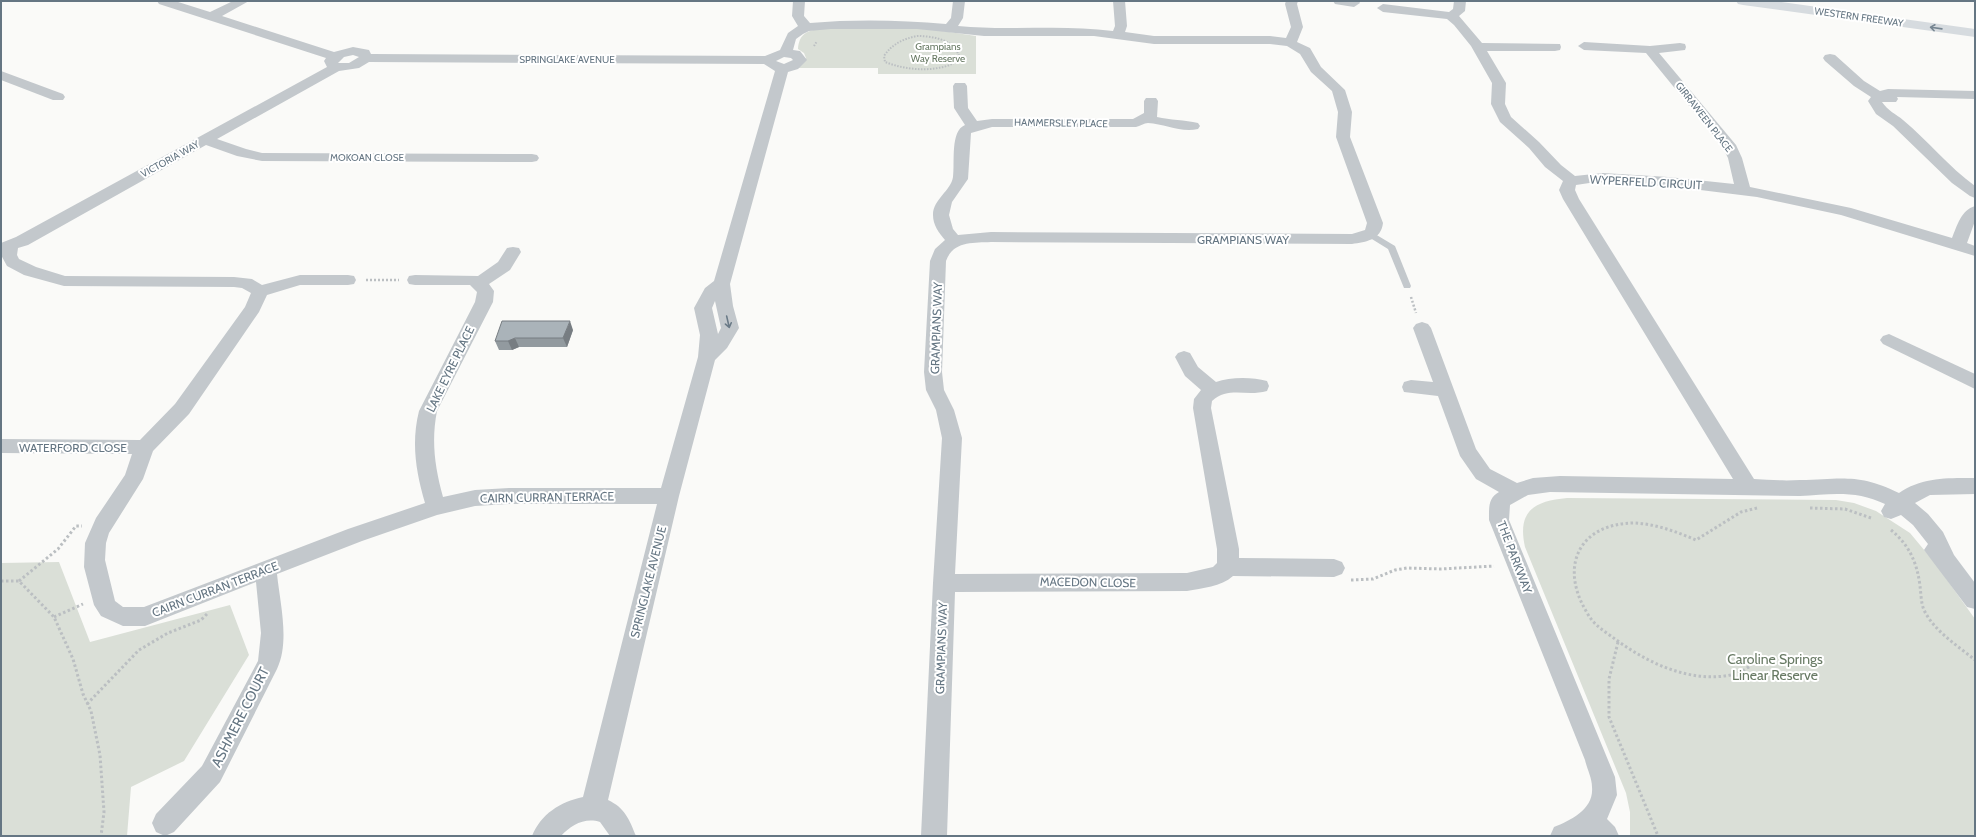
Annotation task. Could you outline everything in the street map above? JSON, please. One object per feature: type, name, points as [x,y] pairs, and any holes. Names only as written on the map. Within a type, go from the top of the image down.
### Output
[{"type":"highway","name":"WESTERN FREEWAY","points":[[1743,1],[1975,33]]},
{"type":"street","points":[[163,1],[336,62]]},
{"type":"street","points":[[210,17],[243,1]]},
{"type":"street","points":[[799,1],[796,14],[798,19],[807,28]]},
{"type":"street","points":[[950,28],[957,18],[958,1]]},
{"type":"street","points":[[1118,35],[1121,26],[1119,1]]},
{"type":"street","points":[[1290,43],[1297,27],[1291,4],[1292,1]]},
{"type":"street","points":[[1339,1],[1354,3]]},
{"type":"street","points":[[1451,16],[1459,10],[1460,1]]},
{"type":"street","points":[[1383,8],[1451,16],[1465,29],[1499,83],[1500,89],[1497,97],[1497,103],[1504,118],[1516,131],[1534,145],[1552,166],[1573,180]]},
{"type":"street","points":[[786,52],[790,37],[795,31],[831,25],[917,25],[984,32],[1086,32],[1154,40],[1270,40],[1290,43],[1305,51],[1316,69],[1338,90],[1345,112],[1343,137],[1375,223],[1375,229],[1370,234]]},
{"type":"street","points":[[1477,46],[1555,47]]},
{"type":"street","points":[[1584,46],[1623,47],[1650,50],[1680,47]]},
{"type":"street","name":"GIRRAWEEN PLACE","points":[[1650,50],[1729,145],[1735,158],[1743,190]]},
{"type":"street","points":[[786,52],[798,56],[800,60],[792,66],[782,68],[770,65],[768,60],[775,55],[786,52]]},
{"type":"street","name":"SPRINGLAKE AVENUE","points":[[336,62],[354,66],[366,58],[768,60]]},
{"type":"street","points":[[1830,58],[1857,83],[1884,98],[1912,94],[1975,95]]},
{"type":"street","name":"VICTORIA WAY","points":[[6,246],[22,241],[206,140],[336,62]]},
{"type":"street","name":"SPRINGLAKE AVENUE","points":[[593,808],[669,496],[706,357],[721,344],[730,328],[724,306],[722,284],[782,68]]},
{"type":"street","points":[[1,75],[58,98]]},
{"type":"street","points":[[955,241],[946,230],[941,215],[947,196],[958,184],[960,178],[963,134],[965,130],[974,126],[962,114],[960,109],[960,86]]},
{"type":"street","points":[[1884,98],[1888,108],[1898,123],[1957,180],[1975,193]]},
{"type":"street","points":[[1147,119],[1151,115],[1152,111],[1150,101]]},
{"type":"street","name":"HAMMERSLEY PLACE","points":[[974,126],[992,123],[1128,123],[1147,119],[1175,125],[1193,126]]},
{"type":"street","name":"MOKOAN CLOSE","points":[[206,140],[242,153],[262,157],[532,158]]},
{"type":"street","name":"WYPERFELD CIRCUIT","points":[[1748,487],[1571,198],[1567,187],[1573,180],[1594,178],[1662,180],[1743,190],[1840,210],[1975,251]]},
{"type":"street","points":[[1958,245],[1967,220],[1975,211]]},
{"type":"street","name":"GRAMPIANS WAY","points":[[934,836],[944,582],[952,438],[945,410],[935,390],[933,372],[938,261],[943,248],[955,241],[991,237],[1346,239],[1364,237],[1370,234]]},
{"type":"street","points":[[6,246],[13,262],[30,271],[64,281],[234,282],[246,283],[260,291],[300,280],[348,280]]},
{"type":"street","points":[[415,280],[465,280],[479,283],[504,266],[513,252]]},
{"type":"street","name":"LAKE EYRE PLACE","points":[[436,507],[425,471],[424,424],[428,411],[484,302],[486,292],[479,283]]},
{"type":"street","name":"CAIRN CURRAN TERRACE","points":[[260,291],[253,308],[182,409],[172,422],[145,447],[140,455],[134,478],[102,524],[95,546],[95,567],[105,605],[109,610],[125,618],[150,615],[355,535],[436,507],[475,498],[503,496],[669,496]]},
{"type":"street","points":[[1422,328],[1467,451],[1483,474],[1515,491]]},
{"type":"street","points":[[1889,340],[1975,382]]},
{"type":"street","points":[[1184,357],[1191,371],[1213,390]]},
{"type":"street","points":[[1260,386],[1224,386],[1213,390],[1203,399],[1202,408],[1228,549],[1228,567],[1340,574]]},
{"type":"street","points":[[1411,388],[1445,390]]},
{"type":"street","name":"WATERFORD CLOSE","points":[[1,446],[145,447]]},
{"type":"street","name":"THE PARKWAY","points":[[1563,836],[1598,828],[1605,787],[1597,760],[1499,520],[1500,501],[1515,491],[1536,484],[1748,487],[1803,498],[1858,499],[1904,522],[1944,558],[1975,600]]},
{"type":"street","points":[[1888,515],[1922,489],[1935,486],[1975,486]]},
{"type":"street","name":"MACEDON CLOSE","points":[[944,582],[1186,582],[1219,575],[1228,567]]},
{"type":"street","name":"ASHMERE COURT","points":[[165,823],[211,774],[268,662],[272,633],[266,570]]},
{"type":"street","points":[[545,836],[555,823],[567,814],[580,809],[593,808],[605,810],[614,816],[620,825],[623,836]]},
{"type":"lane","points":[[1370,234],[1392,248],[1407,286]]},
{"type":"path","points":[[929,36],[945,41],[954,47],[959,54],[960,60],[958,62],[942,67],[919,68],[890,65],[883,59],[890,48],[912,37],[929,36]]},
{"type":"path","points":[[348,280],[415,280]]},
{"type":"path","points":[[1407,286],[1422,328]]},
{"type":"path","points":[[1803,498],[1846,509],[1888,515],[1912,553],[1919,575],[1922,601],[1925,610],[1940,628],[1975,660]]},
{"type":"path","points":[[1758,508],[1750,508],[1708,535],[1696,540],[1669,529],[1637,524],[1615,525],[1590,535],[1580,544],[1573,561],[1574,578],[1580,600],[1592,621],[1618,642],[1655,664],[1684,673],[1711,675],[1735,674],[1758,660]]},
{"type":"path","points":[[1,581],[19,581],[58,549],[76,526],[102,524]]},
{"type":"path","points":[[1340,574],[1373,579],[1395,570],[1407,568],[1441,569],[1494,566]]},
{"type":"path","points":[[19,581],[54,617],[73,659],[87,704],[91,711],[100,755],[104,812],[101,836]]},
{"type":"path","points":[[54,617],[85,603]]},
{"type":"path","points":[[87,704],[139,650],[168,633],[201,620],[209,612],[208,607]]},
{"type":"path","points":[[1618,642],[1609,676],[1607,700],[1609,718],[1658,836]]},
{"type":"green space","name":"Grampians Way Reserve","points":[[818,29],[929,29],[976,36],[976,74],[878,74],[878,68],[797,68],[806,58],[804,53],[798,49],[800,40],[804,34]]},
{"type":"green space","name":"Caroline Springs Linear Reserve","points":[[1567,498],[1836,500],[1854,503],[1876,511],[1910,533],[1935,563],[1975,619],[1975,836],[1630,836],[1630,812],[1626,793],[1525,547],[1523,535],[1524,525],[1526,516],[1531,510],[1537,505],[1545,502]]},
{"type":"green space","points":[[59,562],[90,642],[230,605],[249,655],[184,761],[131,787],[127,836],[1,836],[1,563]]},
{"type":"building","points":[[502,321],[570,321],[563,338],[515,338],[508,341],[495,341]]}]
